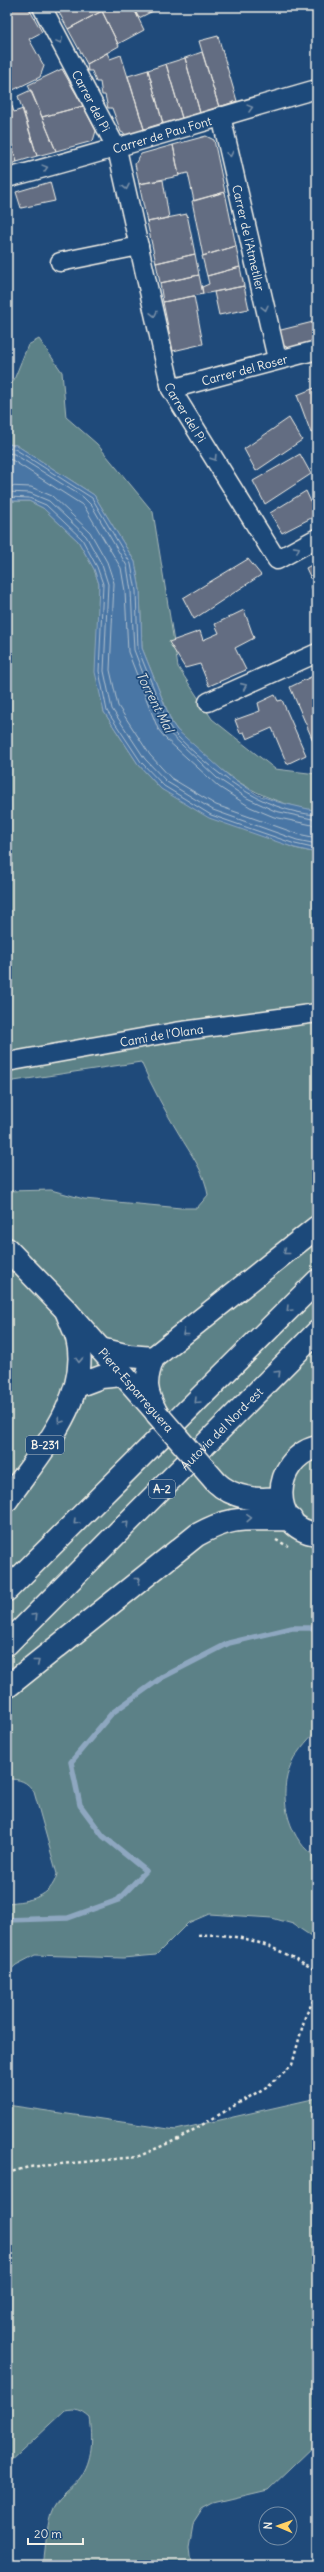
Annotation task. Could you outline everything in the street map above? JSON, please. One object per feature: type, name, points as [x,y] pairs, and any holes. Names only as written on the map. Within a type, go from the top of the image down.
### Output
[{"type":"main road","points":[[157,1414],[147,1391],[146,1377],[152,1358],[317,1227]]},
{"type":"main road","name":"Piera-Esparreguera","points":[[7,1249],[66,1310],[216,1482],[229,1492],[246,1497],[272,1499],[281,1497]]},
{"type":"main road","points":[[7,1590],[317,1281]]},
{"type":"main road","name":"B-231","points":[[7,1500],[68,1411],[77,1386],[79,1351],[77,1338],[66,1310]]},
{"type":"main road","name":"Autovia del Nord-est","points":[[7,1644],[317,1332]]},
{"type":"main road","points":[[100,1349],[128,1356],[152,1358]]},
{"type":"main road","points":[[77,1386],[101,1377],[122,1375]]},
{"type":"main road","points":[[317,1447],[307,1450],[295,1457],[286,1469],[281,1483],[281,1497],[291,1519],[301,1527],[317,1534]]},
{"type":"main road","points":[[7,1687],[197,1535],[216,1525],[234,1519],[291,1519]]},
{"type":"street","name":"Carrer del Pi","points":[[42,7],[117,149],[171,389],[277,560],[317,538]]},
{"type":"street","name":"Carrer de Pau Font","points":[[7,178],[117,149],[221,116],[317,89]]},
{"type":"street","name":"Carrer de l'Atmetller","points":[[221,116],[277,359]]},
{"type":"street","points":[[60,262],[139,246]]},
{"type":"street","name":"Carrer del Roser","points":[[171,389],[277,359],[317,350]]},
{"type":"street","points":[[208,702],[317,653]]},
{"type":"street","name":"Camí de l'Olana","points":[[7,1062],[176,1032],[317,1013]]},
{"type":"path","points":[[269,1537],[289,1546]]},
{"type":"path","points":[[198,1935],[219,1934],[246,1937],[292,1957],[317,1971]]},
{"type":"path","points":[[7,2173],[29,2167],[137,2157],[178,2139],[268,2086],[292,2065],[305,2017],[317,1993]]},
{"type":"green space","points":[[39,339],[62,372],[66,417],[97,444],[153,512],[178,667],[212,719],[275,769],[317,774],[317,811],[275,800],[240,783],[209,760],[177,730],[172,723],[142,648],[140,590],[135,562],[94,495],[16,445],[7,444],[7,385],[13,382],[28,345]]},
{"type":"green space","points":[[7,501],[29,501],[43,508],[78,541],[94,569],[99,584],[98,620],[104,712],[138,764],[161,789],[294,848],[317,853],[317,1730],[301,1748],[291,1764],[286,1781],[285,1794],[286,1806],[293,1831],[308,1851],[317,1858],[317,1940],[293,1924],[272,1918],[209,1914],[188,1923],[156,1955],[123,1958],[35,1955],[16,1965],[7,1973],[7,1903],[38,1897],[50,1888],[57,1874],[34,1792],[29,1785],[23,1781],[7,1779],[7,1191],[51,1190],[84,1199],[181,1208],[197,1208],[208,1195],[200,1170],[164,1108],[141,1062],[7,1082]]},
{"type":"green space","points":[[317,2098],[317,2443],[268,2490],[213,2503],[202,2509],[193,2523],[189,2546],[191,2565],[43,2565],[48,2525],[53,2507],[56,2502],[80,2478],[84,2471],[90,2456],[92,2441],[91,2426],[90,2418],[84,2413],[75,2410],[65,2411],[7,2465],[7,2105],[176,2130]]},
{"type":"water","name":"Torrent Mal","points":[[7,444],[16,445],[94,495],[135,562],[140,590],[142,648],[172,723],[177,730],[229,776],[258,795],[278,802],[317,811],[317,853],[295,848],[209,818],[161,789],[138,764],[104,712],[95,672],[99,584],[94,569],[78,541],[43,508],[29,501],[7,501]]},
{"type":"building","points":[[7,7],[28,7],[42,32],[29,39],[44,66],[40,77],[11,91],[12,93],[7,96]]},
{"type":"building","points":[[56,7],[100,7],[102,11],[68,29]]},
{"type":"building","points":[[100,7],[133,7],[144,30],[118,44]]},
{"type":"building","points":[[133,7],[161,7],[139,18]]},
{"type":"building","points":[[102,11],[119,46],[87,64],[68,29]]},
{"type":"building","points":[[218,36],[237,101],[219,107],[199,41]]},
{"type":"building","points":[[202,52],[219,107],[200,113],[185,58]]},
{"type":"building","points":[[107,53],[110,59],[121,55],[145,132],[129,136],[121,132],[112,108],[108,108],[105,95],[102,95],[100,82],[96,82],[92,71],[88,71],[87,64]]},
{"type":"building","points":[[185,58],[200,113],[182,118],[166,64]]},
{"type":"building","points":[[166,64],[182,118],[163,124],[148,70]]},
{"type":"building","points":[[62,69],[83,106],[42,117],[28,85]]},
{"type":"building","points":[[148,70],[163,123],[144,129],[128,76]]},
{"type":"building","points":[[31,90],[56,151],[37,156],[18,96]]},
{"type":"building","points":[[12,106],[14,112],[23,109],[37,156],[17,162],[7,128],[7,107]]},
{"type":"building","points":[[83,106],[96,131],[93,141],[56,151],[42,117]]},
{"type":"building","points":[[7,131],[17,162],[7,165]]},
{"type":"building","points":[[206,136],[214,140],[225,192],[194,201],[188,173],[179,175],[173,145]]},
{"type":"building","points":[[173,145],[179,176],[139,184],[135,164],[141,154]]},
{"type":"building","points":[[163,180],[169,218],[147,222],[139,184]]},
{"type":"building","points":[[50,182],[55,201],[21,208],[16,192]]},
{"type":"building","points":[[225,192],[236,246],[203,256],[192,201]]},
{"type":"building","points":[[187,214],[195,254],[156,263],[147,222]]},
{"type":"building","points":[[236,246],[240,267],[207,276],[202,256]]},
{"type":"building","points":[[195,254],[199,275],[160,283],[156,263]]},
{"type":"building","points":[[240,267],[244,286],[203,294],[202,287],[209,284],[207,276]]},
{"type":"building","points":[[199,275],[203,294],[163,302],[160,283]]},
{"type":"building","points":[[244,286],[249,309],[219,315],[214,292]]},
{"type":"building","points":[[194,296],[203,344],[173,351],[163,302]]},
{"type":"building","points":[[317,321],[317,342],[289,348],[280,344],[277,331]]},
{"type":"building","points":[[317,387],[317,430],[311,433],[297,395]]},
{"type":"building","points":[[289,418],[302,440],[256,471],[244,449]]},
{"type":"building","points":[[317,446],[317,463],[312,448]]},
{"type":"building","points":[[300,454],[311,474],[265,504],[253,481]]},
{"type":"building","points":[[306,491],[317,515],[282,533],[270,513]]},
{"type":"building","points":[[248,559],[261,575],[194,619],[183,598]]},
{"type":"building","points":[[317,562],[317,600],[311,586],[314,585],[306,568]]},
{"type":"building","points":[[244,610],[254,638],[235,648],[246,670],[209,686],[200,664],[185,668],[169,642],[200,631],[203,640],[219,633],[215,624]]},
{"type":"building","points":[[317,674],[317,750],[290,687]]},
{"type":"building","points":[[275,695],[278,701],[282,700],[306,755],[287,764],[272,728],[247,739],[244,732],[240,733],[235,720],[260,711],[258,703]]},
{"type":"waterway","points":[[7,1920],[68,1918],[118,1900],[146,1871],[103,1836],[80,1805],[71,1762],[112,1713],[161,1678],[229,1643],[292,1628],[317,1628]]}]
